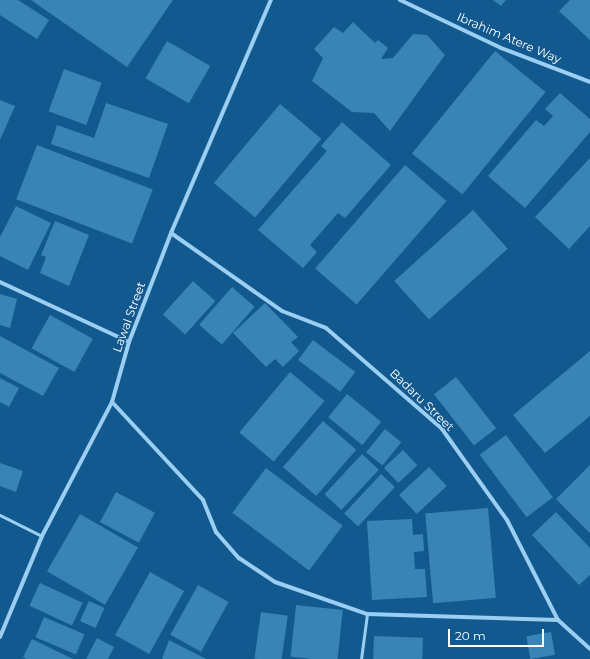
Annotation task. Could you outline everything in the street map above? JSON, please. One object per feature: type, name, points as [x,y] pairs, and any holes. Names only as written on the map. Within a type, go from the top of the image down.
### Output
[{"type":"street","name":"Lawal Street","points":[[0,637],[42,536],[112,402],[129,342],[171,233],[271,0]]},
{"type":"street","name":"Ibrahim Atere Way","points":[[400,0],[501,48],[590,82]]},
{"type":"street","name":"Badaru Street","points":[[171,233],[282,311],[326,328],[442,429],[507,520],[558,620],[590,649]]},
{"type":"street","points":[[0,282],[129,342]]},
{"type":"street","points":[[112,402],[203,500],[216,532],[239,558],[275,582],[367,614],[558,620]]},
{"type":"lane","points":[[0,515],[42,536]]},
{"type":"lane","points":[[361,659],[367,614]]},
{"type":"building","points":[[0,0],[18,0],[49,20],[37,39],[0,15]]},
{"type":"building","points":[[31,0],[173,0],[127,67]]},
{"type":"building","points":[[493,0],[506,0],[501,6]]},
{"type":"building","points":[[570,0],[590,0],[590,40],[559,11]]},
{"type":"building","points":[[353,22],[375,43],[378,40],[388,48],[381,59],[393,58],[413,34],[427,35],[445,55],[390,131],[374,113],[352,112],[312,81],[323,58],[314,49],[334,27],[343,33]]},
{"type":"building","points":[[167,41],[210,66],[189,103],[146,78]]},
{"type":"building","points":[[495,51],[546,92],[462,194],[412,154]]},
{"type":"building","points":[[64,69],[102,83],[86,125],[49,111]]},
{"type":"building","points":[[560,93],[590,119],[590,132],[525,208],[488,176],[536,120],[544,126],[553,116],[545,109]]},
{"type":"building","points":[[0,100],[15,106],[0,140]]},
{"type":"building","points":[[106,103],[168,124],[149,178],[51,144],[57,125],[94,138]]},
{"type":"building","points":[[280,104],[321,139],[255,218],[214,183]]},
{"type":"building","points":[[342,122],[391,165],[345,218],[338,213],[310,245],[317,252],[303,268],[258,230],[327,151],[321,146]]},
{"type":"building","points":[[37,145],[153,189],[132,244],[16,199]]},
{"type":"building","points":[[590,158],[590,226],[569,249],[535,217]]},
{"type":"building","points":[[405,165],[447,201],[357,304],[315,268]]},
{"type":"building","points":[[16,206],[51,223],[28,270],[0,256],[0,237]]},
{"type":"building","points":[[473,210],[508,249],[429,320],[394,281]]},
{"type":"building","points":[[55,221],[89,235],[69,286],[40,273],[46,257],[41,255]]},
{"type":"building","points":[[193,281],[215,301],[185,335],[163,314]]},
{"type":"building","points":[[232,287],[255,307],[222,344],[199,325]]},
{"type":"building","points":[[0,294],[17,299],[10,328],[0,325]]},
{"type":"building","points":[[265,303],[298,337],[291,342],[299,351],[283,367],[275,359],[266,367],[233,333]]},
{"type":"building","points":[[50,315],[93,339],[74,372],[32,348]]},
{"type":"building","points":[[0,336],[59,368],[43,396],[0,373]]},
{"type":"building","points":[[313,340],[355,372],[340,392],[298,360]]},
{"type":"building","points":[[590,351],[590,416],[545,453],[513,415]]},
{"type":"building","points":[[290,372],[324,401],[274,461],[239,433]]},
{"type":"building","points":[[456,377],[496,428],[474,445],[434,394]]},
{"type":"building","points":[[0,378],[19,388],[9,407],[0,402]]},
{"type":"building","points":[[347,394],[381,422],[362,445],[328,417]]},
{"type":"building","points":[[323,421],[356,450],[316,496],[283,467]]},
{"type":"building","points":[[385,429],[401,442],[382,466],[366,452]]},
{"type":"building","points":[[506,435],[553,497],[527,517],[480,455]]},
{"type":"building","points":[[403,450],[417,465],[398,483],[384,468]]},
{"type":"building","points":[[362,454],[379,470],[341,510],[324,494]]},
{"type":"building","points":[[0,463],[23,471],[16,492],[0,486]]},
{"type":"building","points":[[590,465],[590,533],[556,499]]},
{"type":"building","points":[[429,467],[447,486],[417,514],[399,495]]},
{"type":"building","points":[[266,468],[343,526],[309,570],[232,513]]},
{"type":"building","points":[[381,474],[395,487],[358,526],[344,513]]},
{"type":"building","points":[[116,492],[155,513],[139,543],[100,522]]},
{"type":"building","points":[[488,508],[496,598],[433,603],[425,513]]},
{"type":"building","points":[[556,512],[590,548],[590,575],[579,585],[532,535]]},
{"type":"building","points":[[80,514],[138,548],[105,605],[47,571]]},
{"type":"building","points":[[412,519],[413,535],[423,534],[424,551],[414,552],[415,569],[425,569],[427,597],[372,600],[367,521]]},
{"type":"building","points":[[150,572],[184,591],[149,654],[115,635]]},
{"type":"building","points":[[40,583],[83,603],[72,626],[29,606]]},
{"type":"building","points":[[198,585],[229,602],[201,652],[170,635]]},
{"type":"building","points":[[89,601],[105,608],[96,628],[80,621]]},
{"type":"building","points":[[296,605],[343,610],[338,659],[312,659],[291,657]]},
{"type":"building","points":[[261,612],[288,616],[282,659],[254,659]]},
{"type":"building","points":[[44,617],[85,634],[76,654],[35,637]]},
{"type":"building","points":[[551,632],[555,655],[530,659],[526,636]]},
{"type":"building","points":[[374,636],[423,638],[422,659],[373,659]]},
{"type":"building","points":[[97,638],[114,647],[108,659],[86,659]]},
{"type":"building","points":[[32,639],[73,659],[26,659],[23,657]]},
{"type":"building","points":[[169,640],[206,659],[162,659]]}]
